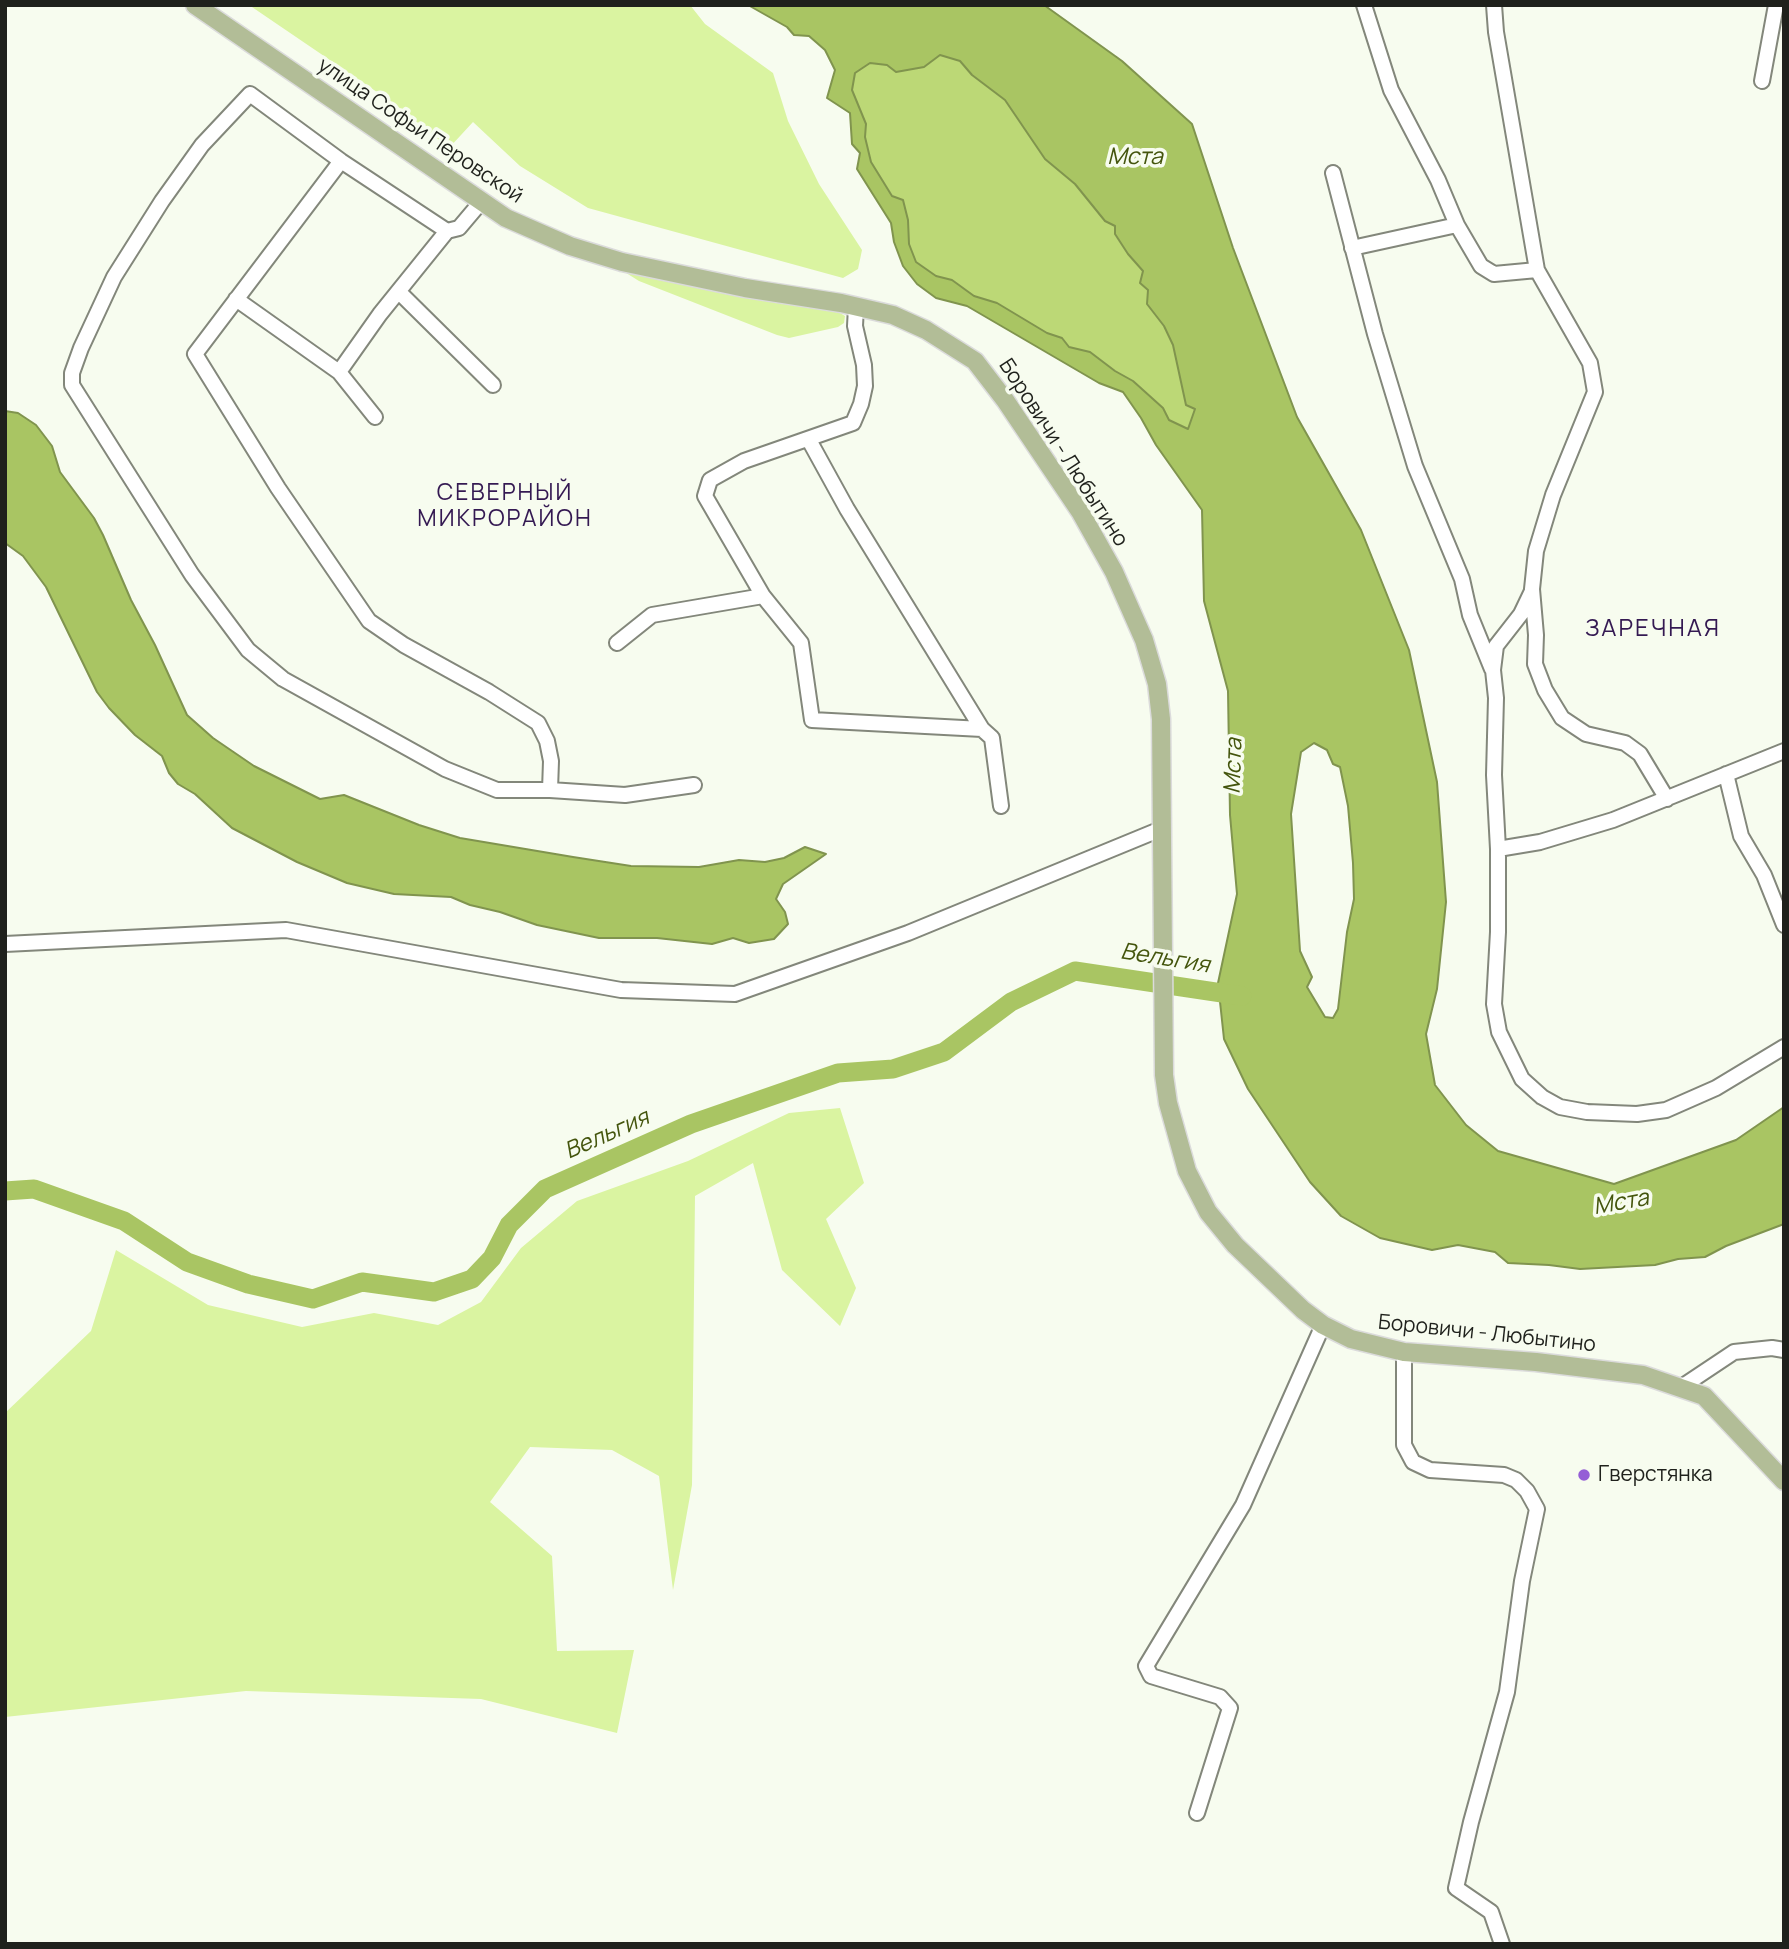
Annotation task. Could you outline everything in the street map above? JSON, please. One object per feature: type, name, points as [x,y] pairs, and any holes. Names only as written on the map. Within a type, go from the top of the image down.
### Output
[{"type":"main road","name":"улица Софьи Перовской","points":[[195,5],[506,218],[541,234],[622,262],[745,288],[848,305]]},
{"type":"main road","name":"Боровичи - Любытино","points":[[848,305],[893,315],[926,330],[975,361],[1081,513],[1114,572],[1144,640],[1157,684],[1161,719],[1163,1056],[1167,1103],[1196,1192],[1235,1245],[1265,1276],[1323,1325],[1351,1339],[1404,1352],[1536,1362],[1643,1375],[1704,1396],[1784,1481]]},
{"type":"street","points":[[1364,5],[1391,90],[1438,180],[1457,225],[1481,266],[1494,274],[1536,270]]},
{"type":"street","points":[[1494,5],[1496,32],[1536,270],[1590,363],[1595,392],[1553,495],[1536,551],[1532,589],[1536,635],[1535,664],[1545,690],[1562,719],[1586,734],[1625,743],[1640,754],[1667,799]]},
{"type":"street","points":[[1762,81],[1776,5]]},
{"type":"street","points":[[447,231],[341,161],[250,94],[202,145],[162,201],[114,277],[81,348],[72,373],[72,385],[192,575],[248,650],[293,685],[445,769],[497,790],[625,795],[694,785]]},
{"type":"street","points":[[341,161],[195,354],[278,488],[371,623],[538,723],[547,741],[551,761],[550,790]]},
{"type":"street","points":[[1333,173],[1415,466],[1462,579],[1470,615],[1493,670]]},
{"type":"street","points":[[339,372],[447,231],[460,228],[481,202]]},
{"type":"street","points":[[1352,248],[1457,225]]},
{"type":"street","points":[[399,292],[493,385]]},
{"type":"street","points":[[236,299],[339,372],[375,416]]},
{"type":"street","points":[[848,305],[864,365],[865,386],[853,423],[744,461],[710,480],[705,496],[763,596],[801,643],[812,720],[982,729]]},
{"type":"street","points":[[809,440],[854,520],[982,729],[992,738],[1001,806]]},
{"type":"street","points":[[1532,589],[1521,614],[1496,646],[1493,670],[1496,698],[1494,775],[1498,849],[1498,932],[1494,1004],[1499,1032],[1522,1079],[1542,1097],[1560,1107],[1587,1112],[1637,1114],[1666,1110],[1716,1088],[1784,1047]]},
{"type":"street","points":[[617,643],[652,615],[763,596]]},
{"type":"street","points":[[1498,849],[1540,842],[1613,820],[1784,751]]},
{"type":"street","points":[[1726,774],[1741,836],[1764,875],[1784,925]]},
{"type":"street","points":[[5,943],[286,930],[621,990],[735,994],[908,933],[1161,829]]},
{"type":"street","points":[[1197,1814],[1230,1708],[1220,1698],[1151,1676],[1146,1666],[1243,1505],[1323,1325]]},
{"type":"street","points":[[1680,1388],[1734,1352],[1772,1348],[1784,1350]]},
{"type":"street","points":[[1404,1352],[1404,1446],[1413,1462],[1430,1470],[1504,1475],[1516,1480],[1527,1491],[1537,1509],[1522,1581],[1507,1692],[1471,1822],[1456,1888],[1491,1912],[1502,1941],[1486,1944]]},
{"type":"shaded area","points":[[249,5],[690,5],[705,24],[773,73],[788,121],[819,184],[862,250],[858,269],[843,278],[588,208],[520,166],[473,122],[449,148],[396,105]]},
{"type":"shaded area","points":[[940,55],[960,61],[972,75],[1005,100],[1045,159],[1075,184],[1105,221],[1115,226],[1115,235],[1143,271],[1140,283],[1148,290],[1147,304],[1164,326],[1173,345],[1195,409],[1188,429],[1169,420],[1163,408],[1133,381],[1090,352],[1069,347],[1062,338],[1047,333],[997,303],[974,296],[952,280],[936,276],[916,262],[909,244],[908,220],[871,162],[865,137],[866,124],[852,90],[855,73],[870,63],[924,67]]},
{"type":"shaded area","points":[[623,265],[840,313],[845,316],[844,323],[838,327],[789,338],[777,335],[639,281],[623,271]]},
{"type":"shaded area","points":[[840,1108],[864,1183],[826,1219],[856,1288],[840,1326],[782,1270],[753,1163],[695,1196],[692,1485],[673,1590],[659,1476],[612,1450],[530,1447],[490,1502],[552,1556],[557,1651],[634,1650],[617,1733],[481,1699],[246,1691],[5,1717],[5,1413],[91,1331],[116,1250],[208,1305],[302,1327],[374,1313],[438,1325],[481,1302],[521,1248],[577,1201],[688,1161],[789,1113]]},
{"type":"water","name":"Мста","points":[[748,5],[1044,5],[1122,61],[1192,124],[1233,248],[1297,417],[1361,530],[1409,650],[1437,782],[1446,902],[1437,989],[1426,1034],[1435,1085],[1466,1125],[1498,1151],[1614,1184],[1736,1140],[1784,1107],[1784,1224],[1705,1257],[1678,1259],[1655,1265],[1580,1269],[1508,1263],[1495,1252],[1458,1245],[1432,1250],[1380,1238],[1341,1216],[1310,1182],[1248,1089],[1224,1039],[1218,983],[1237,894],[1230,815],[1228,691],[1204,601],[1202,510],[1123,392],[1099,383],[967,306],[936,298],[917,284],[903,266],[894,242],[891,223],[857,169],[860,153],[852,144],[850,113],[827,98],[835,70],[825,50],[809,36],[794,35],[787,27]],"holes":[[[940,55],[960,61],[972,75],[1005,100],[1045,159],[1075,184],[1105,221],[1115,226],[1115,234],[1143,271],[1140,283],[1148,290],[1147,304],[1164,326],[1173,345],[1186,405],[1195,409],[1188,429],[1169,420],[1163,408],[1133,381],[1090,352],[1069,347],[1062,338],[1047,333],[997,303],[974,296],[952,280],[936,276],[916,262],[909,244],[908,220],[903,200],[892,196],[871,162],[865,137],[866,124],[852,90],[855,73],[870,63],[887,65],[896,72],[924,67]],[[1314,743],[1327,750],[1333,764],[1340,767],[1348,806],[1353,863],[1354,899],[1347,932],[1338,1009],[1333,1018],[1325,1017],[1307,987],[1312,977],[1300,951],[1291,814],[1301,752]]]},
{"type":"water","points":[[5,411],[18,413],[36,425],[52,446],[60,472],[94,518],[103,535],[131,600],[187,715],[213,738],[254,766],[320,799],[344,795],[460,838],[631,866],[699,867],[739,860],[765,862],[784,858],[805,847],[826,854],[783,884],[776,899],[785,912],[788,924],[774,939],[749,943],[733,938],[712,944],[657,938],[599,938],[537,925],[451,897],[394,894],[347,883],[297,862],[232,828],[195,794],[178,784],[169,773],[162,756],[135,735],[109,708],[97,692],[46,587],[23,556],[5,543]]},
{"type":"waterway","name":"Вельгия","points":[[5,1191],[34,1189],[124,1221],[187,1262],[248,1284],[313,1299],[362,1282],[434,1292],[472,1279],[492,1258],[509,1225],[545,1189],[691,1124],[838,1073],[893,1069],[944,1052],[1011,1002],[1075,971],[1242,996]]},
{"type":"place","name":"Гверстянка","points":[[1584,1475]]},
{"type":"district","name":"СЕВЕРНЫЙ МИКРОРАЙОН","points":[[505,507]]},
{"type":"district","name":"ЗАРЕЧНАЯ","points":[[1653,629]]}]
